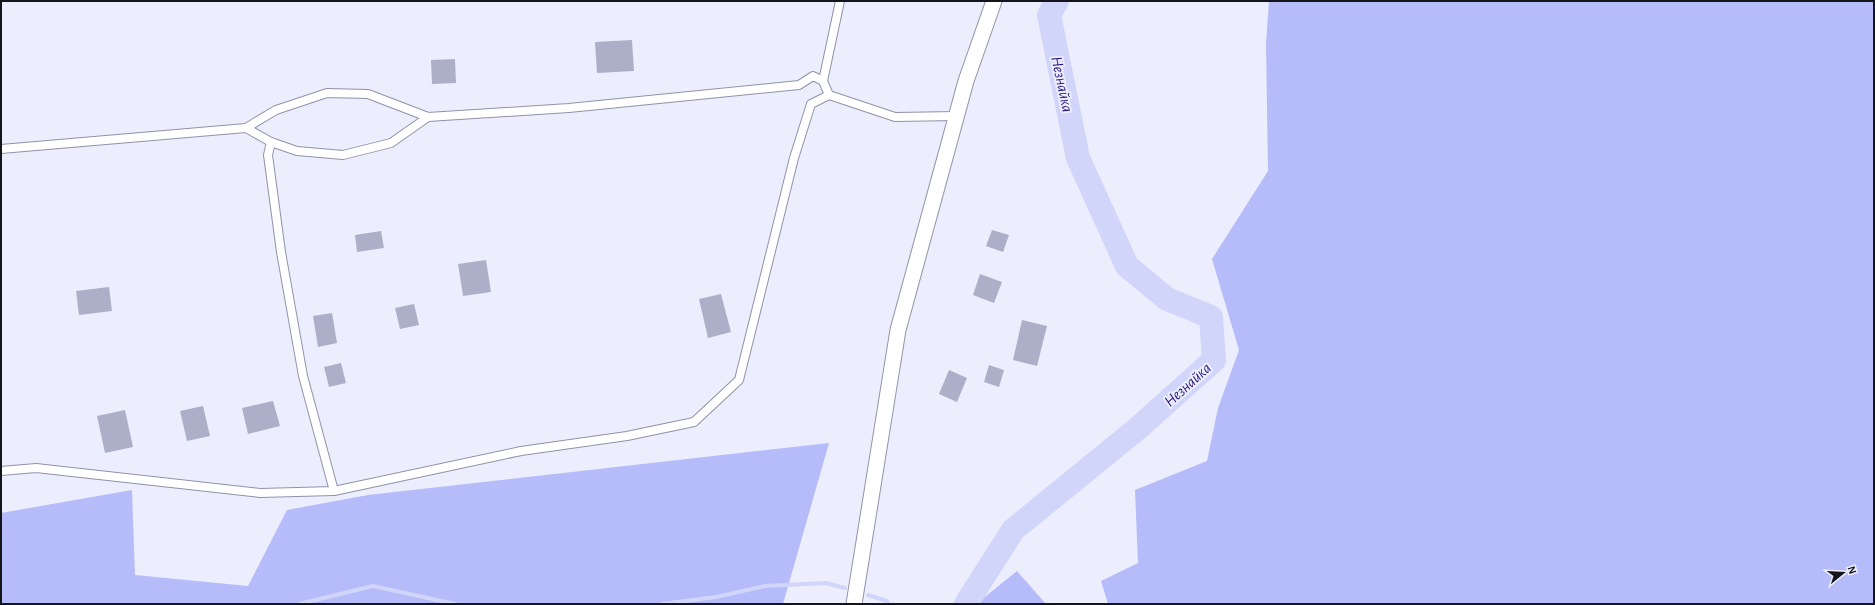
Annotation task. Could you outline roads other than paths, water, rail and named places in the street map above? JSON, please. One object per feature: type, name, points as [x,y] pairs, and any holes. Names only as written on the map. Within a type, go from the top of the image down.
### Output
[{"type":"street","points":[[854,604],[898,330],[966,81],[994,1]]},
{"type":"lane","points":[[828,95],[823,81],[840,1]]},
{"type":"lane","points":[[1,149],[246,128],[276,110],[327,93],[368,94],[428,117],[569,108],[791,86],[798,85],[813,76],[823,81]]},
{"type":"lane","points":[[1,471],[36,468],[260,493],[334,491],[521,451],[627,436],[694,422],[738,380],[794,158],[811,104],[828,95],[895,117],[957,116]]},
{"type":"lane","points":[[246,128],[271,142],[297,151],[343,155],[391,143],[428,117]]},
{"type":"lane","points":[[271,142],[268,155],[281,252],[303,376],[334,491]]},
{"type":"waterway","name":"Незнайка","points":[[966,604],[1013,530],[1137,429],[1214,360],[1211,317],[1167,299],[1127,266],[1078,158],[1049,15],[1057,1]]},
{"type":"waterway","points":[[662,604],[716,597],[765,586],[826,583],[845,588]]},
{"type":"waterway","points":[[299,604],[373,586],[455,604]]},
{"type":"waterway","points":[[868,595],[887,601],[888,604]]}]
